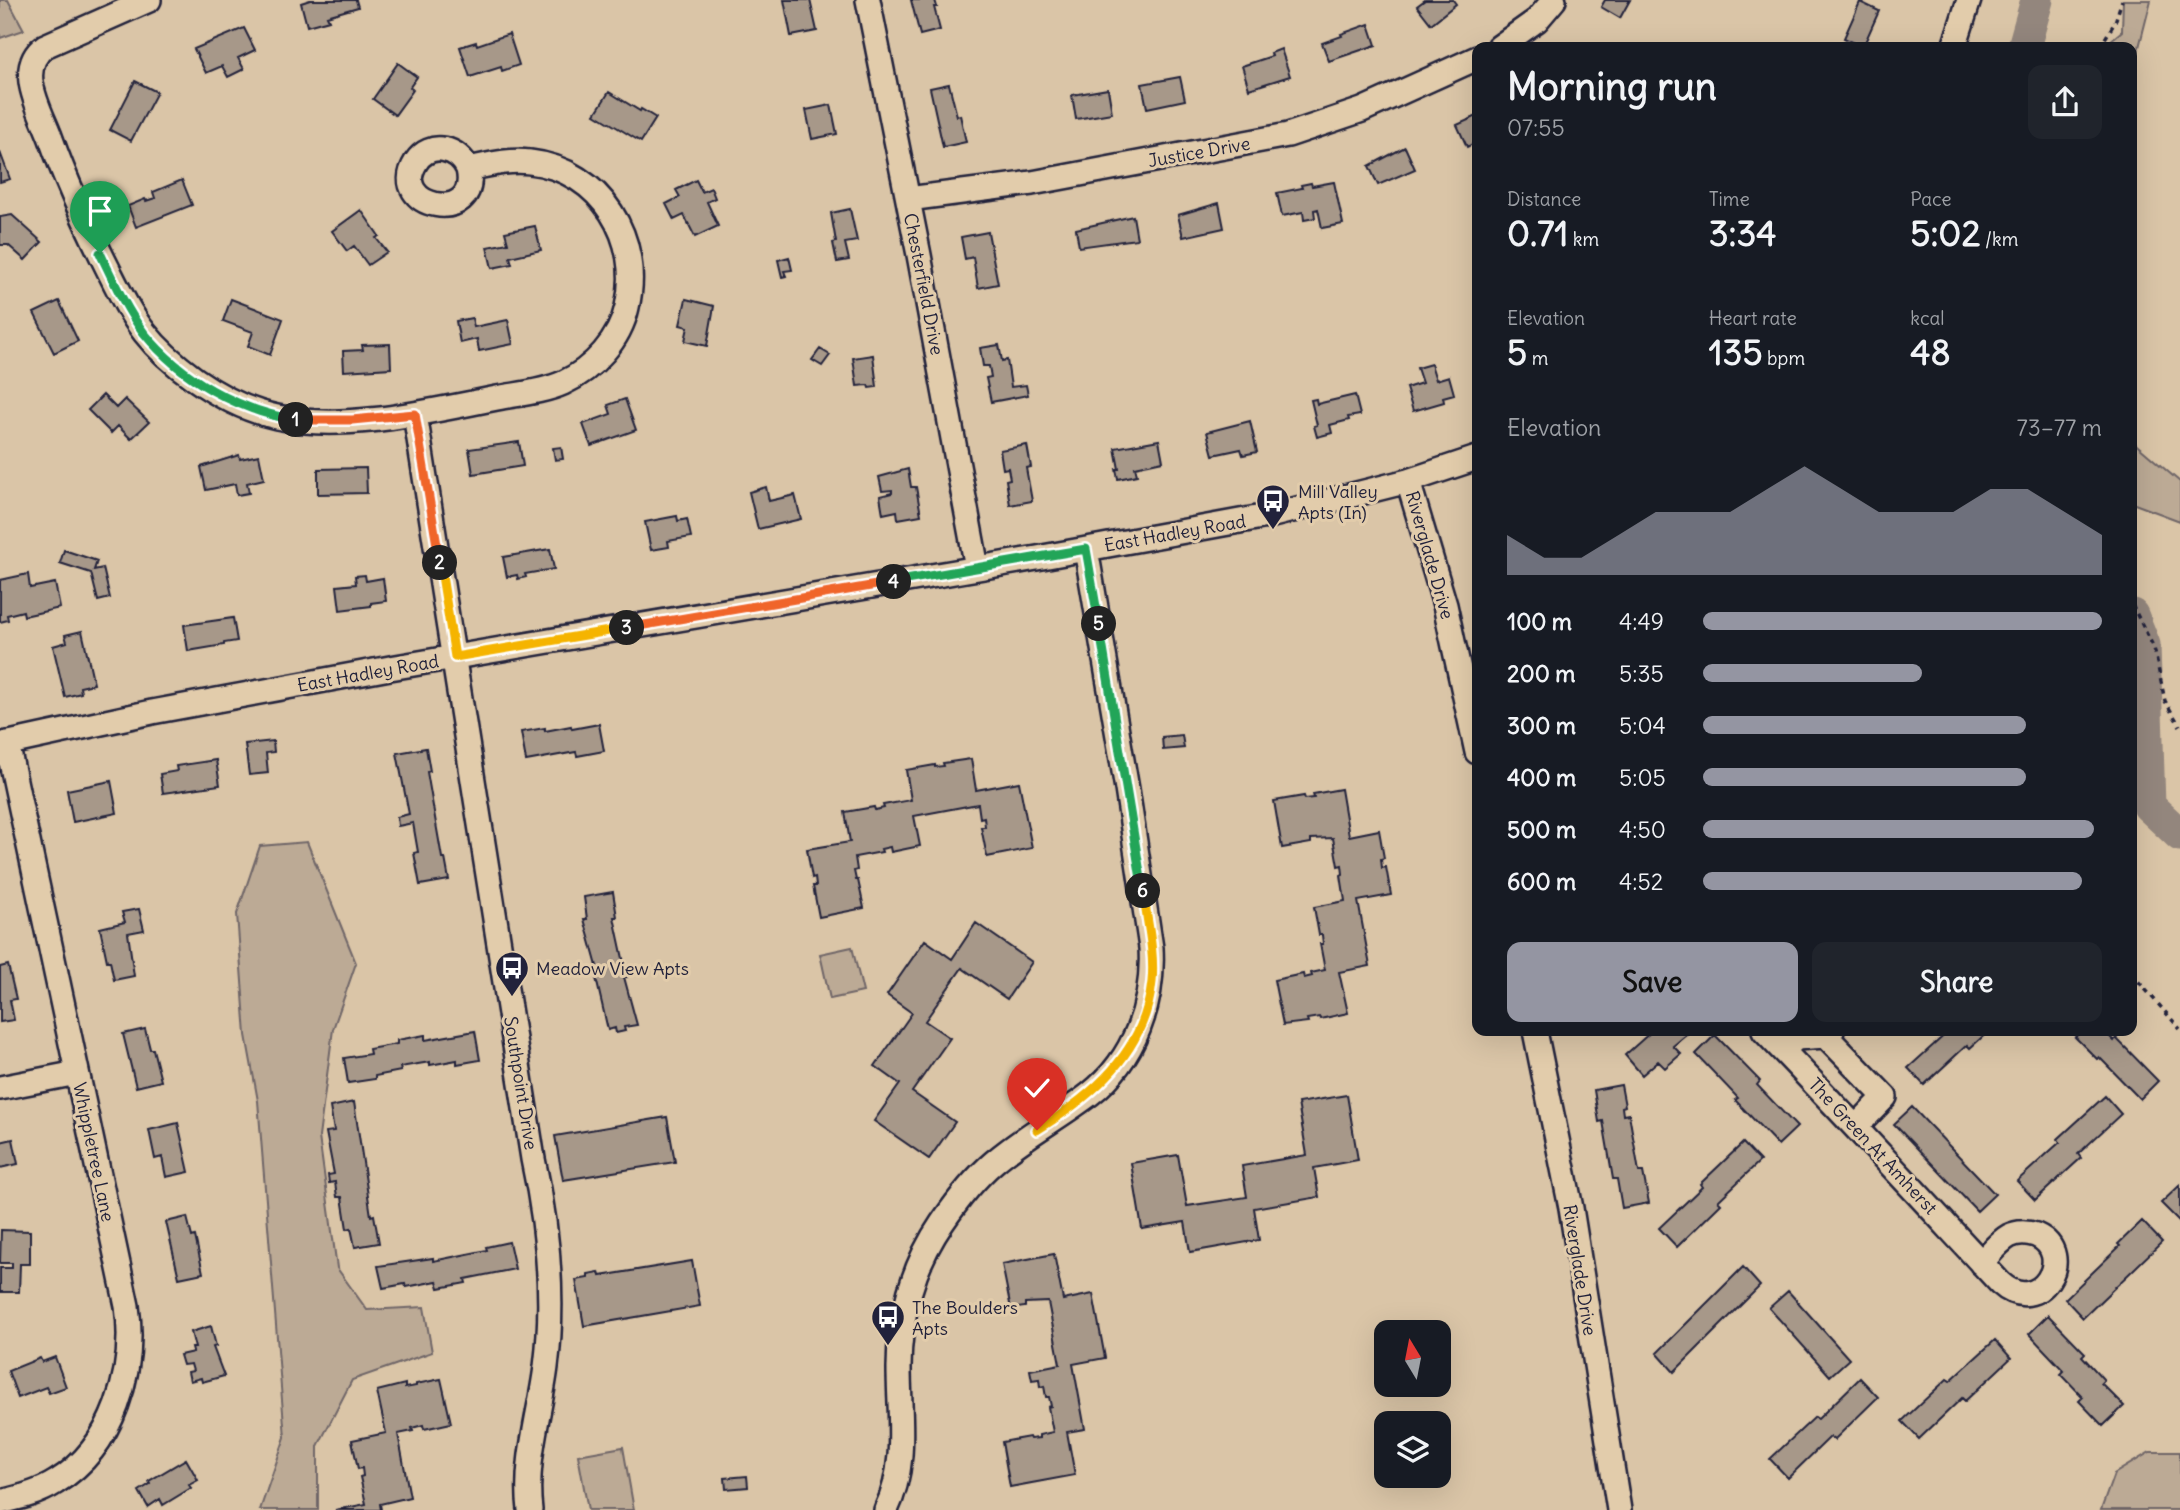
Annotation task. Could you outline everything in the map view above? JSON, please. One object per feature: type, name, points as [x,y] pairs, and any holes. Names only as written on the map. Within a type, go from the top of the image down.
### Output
[{"type":"street","points":[[149,0],[50,43],[35,54],[30,67],[33,92],[92,237],[135,320],[167,357],[216,393],[278,417],[331,421],[415,414],[547,388],[562,383],[590,365],[613,340],[624,321],[628,304],[631,265],[614,215],[587,185],[562,170],[531,162],[501,162],[468,169]]},
{"type":"street","name":"Chesterfield Drive","points":[[868,0],[977,568]]},
{"type":"street","points":[[1506,42],[1537,20],[1554,0]]},
{"type":"street","points":[[1956,42],[1969,0]]},
{"type":"street","name":"Justice Drive","points":[[908,199],[1032,183],[1281,136],[1362,110],[1472,60]]},
{"type":"street","name":"Southpoint Drive","points":[[415,414],[455,657],[483,853],[542,1199],[549,1258],[549,1342],[530,1468],[530,1510]]},
{"type":"street","name":"East Hadley Road","points":[[4,744],[152,712],[455,657],[1273,515],[1408,481],[1472,460]]},
{"type":"street","name":"Riverglade Drive","points":[[1408,481],[1445,605],[1472,729]]},
{"type":"street","points":[[886,1510],[898,1478],[901,1455],[901,1329],[913,1283],[929,1245],[954,1206],[983,1171],[1102,1084],[1119,1063],[1132,1040],[1150,994],[1152,948],[1086,549]]},
{"type":"street","name":"Whippletree Lane","points":[[0,1502],[45,1488],[66,1476],[84,1459],[100,1438],[122,1388],[130,1336],[127,1306],[4,744]]},
{"type":"street","name":"Riverglade Drive","points":[[1536,1036],[1571,1208],[1619,1510]]},
{"type":"street","name":"The Green At Amherst","points":[[1769,1036],[1981,1263]]},
{"type":"street","points":[[1783,1050],[1797,1038],[1810,1036]]},
{"type":"street","points":[[1832,1036],[1885,1097],[1856,1127]]},
{"type":"street","points":[[0,1088],[77,1073]]},
{"type":"path","points":[[2103,42],[2115,22],[2122,0]]},
{"type":"path","points":[[2137,615],[2154,648],[2165,701],[2180,726]]},
{"type":"path","points":[[2137,980],[2180,1029]]},
{"type":"shaded area","points":[[0,0],[8,0],[24,30],[0,38]]},
{"type":"shaded area","points":[[2123,0],[2151,0],[2137,55],[2137,42],[2109,42],[2122,31]]},
{"type":"shaded area","points":[[2137,445],[2180,482],[2180,521],[2137,505]]},
{"type":"shaded area","points":[[307,842],[356,963],[333,1029],[319,1137],[337,1268],[367,1310],[424,1307],[432,1352],[352,1380],[318,1446],[318,1510],[260,1510],[285,1437],[258,1101],[246,1035],[237,914],[260,846]]},
{"type":"shaded area","points":[[852,947],[863,992],[830,999],[820,954]]},
{"type":"shaded area","points":[[623,1447],[634,1510],[588,1510],[578,1455]]},
{"type":"shaded area","points":[[2150,1452],[2180,1452],[2180,1510],[2101,1510],[2114,1474]]},
{"type":"building","points":[[310,0],[356,0],[358,7],[327,16],[329,20],[307,26],[301,3]]},
{"type":"building","points":[[784,0],[810,0],[817,31],[791,36]]},
{"type":"building","points":[[911,0],[935,0],[937,7],[934,7],[940,30],[920,35]]},
{"type":"building","points":[[1425,0],[1453,0],[1456,4],[1431,24],[1417,6]]},
{"type":"building","points":[[1605,0],[1630,0],[1620,18],[1601,7]]},
{"type":"building","points":[[1860,2],[1879,11],[1865,42],[1852,42],[1844,38]]},
{"type":"building","points":[[1369,24],[1376,45],[1329,61],[1322,43]]},
{"type":"building","points":[[244,28],[255,50],[238,58],[244,69],[228,77],[222,66],[206,73],[194,49]]},
{"type":"building","points":[[509,34],[519,65],[502,71],[501,67],[470,77],[460,47],[476,42],[477,45]]},
{"type":"building","points":[[1281,49],[1290,76],[1249,89],[1242,66],[1272,56],[1271,53]]},
{"type":"building","points":[[398,63],[417,77],[410,87],[413,90],[395,115],[373,99]]},
{"type":"building","points":[[1180,77],[1185,100],[1147,108],[1142,84]]},
{"type":"building","points":[[135,81],[157,92],[131,141],[110,130]]},
{"type":"building","points":[[949,84],[966,142],[943,147],[930,88]]},
{"type":"building","points":[[1108,89],[1112,113],[1076,119],[1072,95]]},
{"type":"building","points":[[609,92],[656,118],[641,142],[595,114]]},
{"type":"building","points":[[831,105],[837,134],[812,139],[806,110]]},
{"type":"building","points":[[1472,118],[1472,144],[1467,147],[1457,125]]},
{"type":"building","points":[[1405,147],[1415,169],[1378,185],[1369,166]]},
{"type":"building","points":[[0,152],[10,179],[0,182]]},
{"type":"building","points":[[182,180],[192,205],[136,227],[128,206],[155,198],[153,192]]},
{"type":"building","points":[[696,180],[702,192],[711,188],[715,198],[707,202],[718,226],[695,237],[684,215],[674,220],[666,204],[680,197],[676,190]]},
{"type":"building","points":[[1334,182],[1343,224],[1322,228],[1318,209],[1314,210],[1315,218],[1304,220],[1303,212],[1282,216],[1277,193],[1302,188],[1301,185],[1311,183],[1312,186]]},
{"type":"building","points":[[1219,203],[1224,228],[1183,237],[1178,215]]},
{"type":"building","points":[[850,209],[857,241],[845,243],[849,260],[837,262],[831,213]]},
{"type":"building","points":[[361,210],[387,252],[368,265],[354,246],[347,251],[332,231]]},
{"type":"building","points":[[12,215],[42,242],[25,260],[8,245],[0,245],[0,217]]},
{"type":"building","points":[[1133,216],[1137,239],[1079,247],[1076,229]]},
{"type":"building","points":[[535,226],[541,250],[510,257],[512,264],[492,268],[487,247],[508,243],[505,232]]},
{"type":"building","points":[[988,232],[998,284],[978,288],[973,257],[965,259],[961,237]]},
{"type":"building","points":[[789,257],[792,270],[784,271],[786,276],[782,277],[778,260]]},
{"type":"building","points":[[231,299],[283,319],[270,355],[248,346],[253,332],[223,321]]},
{"type":"building","points":[[686,299],[714,306],[707,346],[685,341],[688,327],[680,325]]},
{"type":"building","points":[[59,301],[78,341],[54,353],[34,313]]},
{"type":"building","points":[[472,318],[474,327],[508,320],[513,344],[479,351],[477,339],[460,343],[456,321]]},
{"type":"building","points":[[390,344],[391,368],[344,371],[343,351],[363,350],[362,345]]},
{"type":"building","points":[[999,345],[1002,361],[1007,360],[1011,387],[1026,385],[1028,395],[991,402],[986,378],[991,377],[989,366],[983,366],[980,348]]},
{"type":"building","points":[[820,349],[830,355],[822,366],[812,360]]},
{"type":"building","points":[[873,355],[877,387],[857,386],[853,358]]},
{"type":"building","points":[[1431,364],[1436,380],[1449,376],[1454,394],[1443,397],[1444,402],[1413,411],[1406,388],[1422,383],[1417,368]]},
{"type":"building","points":[[103,395],[116,408],[125,399],[149,422],[131,439],[118,426],[111,433],[88,410]]},
{"type":"building","points":[[1355,395],[1360,415],[1330,425],[1332,433],[1317,437],[1311,400],[1316,399],[1317,404]]},
{"type":"building","points":[[625,399],[636,430],[591,446],[583,424],[611,414],[608,405]]},
{"type":"building","points":[[1250,421],[1257,452],[1243,455],[1241,449],[1213,455],[1207,432]]},
{"type":"building","points":[[1159,440],[1163,461],[1135,467],[1137,475],[1118,479],[1115,448]]},
{"type":"building","points":[[519,442],[523,466],[473,474],[469,449]]},
{"type":"building","points":[[1027,445],[1031,467],[1026,468],[1032,501],[1010,505],[1006,480],[1010,479],[1008,468],[1003,469],[1000,450]]},
{"type":"building","points":[[561,447],[563,459],[555,460],[553,448]]},
{"type":"building","points":[[239,455],[240,459],[259,455],[264,479],[247,483],[249,493],[237,495],[235,484],[206,490],[201,467]]},
{"type":"building","points":[[366,468],[367,493],[318,494],[318,469]]},
{"type":"building","points":[[908,469],[911,487],[916,487],[921,515],[898,519],[897,511],[883,514],[880,496],[892,493],[892,490],[882,491],[879,477]]},
{"type":"building","points":[[766,487],[769,501],[795,495],[801,519],[758,529],[749,492]]},
{"type":"building","points":[[677,516],[678,521],[687,519],[691,537],[668,541],[669,547],[651,550],[645,522]]},
{"type":"building","points":[[550,549],[554,569],[525,574],[526,577],[518,579],[517,575],[507,577],[503,557]]},
{"type":"building","points":[[64,550],[97,561],[94,570],[103,568],[110,598],[98,601],[91,573],[60,563]]},
{"type":"building","points":[[28,574],[30,588],[55,583],[60,608],[24,616],[23,611],[7,615],[8,620],[0,622],[0,580]]},
{"type":"building","points":[[365,575],[366,581],[383,578],[386,601],[340,610],[337,586],[356,584],[355,576]]},
{"type":"building","points":[[233,618],[237,641],[188,651],[184,625]]},
{"type":"building","points":[[82,631],[94,684],[80,687],[81,693],[65,697],[53,646],[67,642],[65,635]]},
{"type":"building","points":[[599,724],[604,751],[577,756],[576,752],[526,761],[521,732],[571,726],[572,729]]},
{"type":"building","points":[[1182,735],[1184,748],[1163,750],[1162,737]]},
{"type":"building","points":[[273,741],[274,752],[266,753],[268,773],[249,775],[245,744]]},
{"type":"building","points":[[426,748],[430,771],[427,772],[442,858],[445,858],[449,880],[420,885],[414,853],[418,852],[413,823],[398,826],[397,817],[409,814],[397,753]]},
{"type":"building","points":[[971,759],[976,790],[1019,782],[1032,848],[987,857],[981,827],[985,827],[984,817],[980,818],[978,804],[914,816],[920,846],[891,852],[890,847],[881,849],[882,852],[855,857],[857,870],[854,871],[864,908],[819,917],[813,886],[816,886],[815,877],[812,878],[807,849],[850,842],[845,812],[874,807],[875,810],[884,808],[883,805],[911,800],[906,770],[944,766],[943,763]]},
{"type":"building","points":[[216,760],[220,785],[163,793],[160,774],[177,771],[176,766]]},
{"type":"building","points":[[111,781],[117,813],[73,822],[67,790]]},
{"type":"building","points":[[1341,789],[1349,836],[1379,830],[1384,858],[1381,859],[1382,868],[1386,867],[1391,895],[1358,901],[1370,966],[1339,972],[1348,1013],[1283,1025],[1274,980],[1303,974],[1304,978],[1312,976],[1311,973],[1325,970],[1320,944],[1323,944],[1322,935],[1319,935],[1314,907],[1345,901],[1342,865],[1338,866],[1333,838],[1311,839],[1311,843],[1282,848],[1274,801],[1304,796],[1305,799],[1314,798],[1313,794]]},
{"type":"building","points":[[613,892],[617,917],[614,917],[627,977],[624,977],[637,1025],[624,1027],[625,1031],[616,1033],[615,1028],[608,1030],[596,978],[600,977],[584,919],[587,919],[584,897]]},
{"type":"building","points":[[139,909],[144,930],[128,933],[134,976],[114,980],[100,928],[125,922],[122,912]]},
{"type":"building","points":[[976,923],[1032,962],[1007,999],[962,968],[925,1021],[950,1038],[912,1092],[955,1122],[929,1159],[874,1121],[900,1084],[875,1066],[912,1013],[887,995],[925,940],[952,959]]},
{"type":"building","points":[[8,965],[16,999],[10,1000],[14,1020],[0,1022],[0,967]]},
{"type":"building","points":[[145,1029],[161,1081],[136,1087],[123,1034]]},
{"type":"building","points":[[475,1031],[480,1060],[457,1064],[457,1060],[430,1065],[430,1062],[400,1067],[401,1071],[375,1076],[375,1079],[348,1083],[344,1058],[370,1054],[369,1049],[397,1044],[397,1040],[425,1035],[425,1040]]},
{"type":"building","points":[[1646,1036],[1685,1036],[1673,1046],[1681,1054],[1665,1068],[1658,1061],[1642,1075],[1625,1055]]},
{"type":"building","points":[[1716,1036],[1760,1081],[1757,1085],[1797,1127],[1778,1145],[1696,1054]]},
{"type":"building","points":[[1943,1036],[1983,1036],[1970,1048],[1967,1045],[1924,1085],[1908,1068]]},
{"type":"building","points":[[2109,1036],[2114,1041],[2116,1038],[2158,1081],[2140,1099],[2075,1037]]},
{"type":"building","points":[[1621,1085],[1625,1106],[1622,1107],[1623,1115],[1629,1114],[1639,1172],[1643,1172],[1649,1203],[1622,1208],[1617,1179],[1613,1179],[1603,1121],[1599,1122],[1594,1090]]},
{"type":"building","points":[[1347,1095],[1358,1160],[1314,1168],[1319,1197],[1254,1208],[1259,1240],[1190,1252],[1185,1222],[1142,1229],[1131,1163],[1178,1155],[1187,1206],[1247,1197],[1242,1166],[1307,1155],[1298,1103]]},
{"type":"building","points":[[2105,1096],[2121,1114],[2078,1154],[2081,1158],[2035,1200],[2017,1181]]},
{"type":"building","points":[[354,1102],[371,1216],[374,1215],[379,1243],[355,1247],[351,1228],[347,1229],[342,1197],[337,1197],[335,1182],[329,1183],[328,1175],[334,1174],[326,1132],[334,1131],[330,1107]]},
{"type":"building","points":[[1912,1107],[1995,1194],[1977,1211],[1894,1124]]},
{"type":"building","points":[[667,1117],[675,1162],[563,1180],[555,1136]]},
{"type":"building","points":[[178,1123],[189,1172],[166,1177],[162,1157],[155,1159],[149,1130]]},
{"type":"building","points":[[13,1139],[18,1164],[0,1168],[0,1142]]},
{"type":"building","points":[[1743,1143],[1760,1161],[1718,1201],[1721,1204],[1677,1247],[1659,1228]]},
{"type":"building","points":[[2180,1185],[2180,1222],[2161,1203]]},
{"type":"building","points":[[187,1217],[192,1237],[195,1236],[203,1273],[179,1278],[166,1222]]},
{"type":"building","points":[[2142,1221],[2162,1242],[2083,1318],[2065,1299]]},
{"type":"building","points":[[1,1230],[30,1231],[30,1264],[20,1264],[19,1292],[0,1292],[0,1268],[12,1268],[12,1263],[0,1263]]},
{"type":"building","points":[[509,1242],[515,1269],[465,1279],[466,1283],[439,1288],[437,1281],[383,1288],[378,1266],[433,1258],[433,1261],[487,1250],[486,1247]]},
{"type":"building","points":[[1054,1254],[1063,1300],[1093,1294],[1105,1358],[1073,1364],[1085,1429],[1067,1432],[1075,1475],[1010,1487],[1002,1442],[1039,1438],[1039,1435],[1053,1432],[1048,1407],[1051,1406],[1049,1397],[1046,1397],[1044,1386],[1040,1387],[1039,1379],[1032,1380],[1030,1370],[1060,1364],[1048,1302],[1025,1303],[1025,1307],[1011,1309],[1002,1264]]},
{"type":"building","points":[[692,1261],[700,1306],[584,1326],[576,1280],[599,1272],[600,1276]]},
{"type":"building","points":[[1743,1267],[1760,1286],[1674,1372],[1657,1353]]},
{"type":"building","points":[[1788,1291],[1849,1359],[1830,1376],[1769,1308]]},
{"type":"building","points":[[2048,1315],[2085,1353],[2082,1356],[2104,1380],[2101,1383],[2124,1406],[2103,1426],[2079,1401],[2083,1397],[2061,1374],[2064,1371],[2029,1334]]},
{"type":"building","points":[[211,1326],[216,1346],[213,1347],[224,1376],[202,1382],[201,1378],[190,1381],[188,1372],[193,1371],[191,1364],[183,1365],[180,1355],[193,1352],[192,1348],[195,1348],[191,1332]]},
{"type":"building","points":[[1995,1340],[2011,1358],[1965,1401],[1962,1398],[1919,1439],[1902,1421],[1947,1379],[1950,1381]]},
{"type":"building","points":[[55,1357],[66,1387],[49,1393],[46,1387],[18,1398],[8,1371],[40,1358],[42,1362]]},
{"type":"building","points":[[1860,1378],[1878,1397],[1834,1440],[1830,1437],[1788,1478],[1770,1459],[1815,1417],[1818,1419]]},
{"type":"building","points":[[441,1379],[451,1423],[424,1429],[423,1425],[412,1428],[413,1431],[398,1434],[410,1497],[380,1504],[381,1510],[335,1510],[366,1504],[360,1477],[363,1476],[362,1468],[358,1469],[352,1440],[386,1433],[377,1391],[405,1384],[405,1388],[416,1386]]},
{"type":"building","points":[[186,1459],[198,1480],[189,1485],[191,1488],[163,1505],[160,1499],[148,1507],[139,1491],[150,1484],[149,1481]]},
{"type":"building","points":[[747,1476],[748,1487],[726,1489],[725,1478]]},
{"type":"waterway","points":[[2025,42],[2037,0]]},
{"type":"waterway","points":[[2137,628],[2144,645],[2149,806],[2180,835]]},
{"type":"place","name":"Mill Valley Apts (In)","points":[[1273,531]]},
{"type":"place","name":"Meadow View Apts","points":[[512,998]]},
{"type":"place","name":"The Boulders Apts","points":[[888,1347]]},
{"type":"route","points":[[100,253],[144,332],[180,368],[216,393],[264,413],[295,420],[352,420],[415,414],[455,657],[1086,549],[1152,948],[1152,983],[1138,1028],[1111,1074],[1092,1093],[1037,1130]]}]
